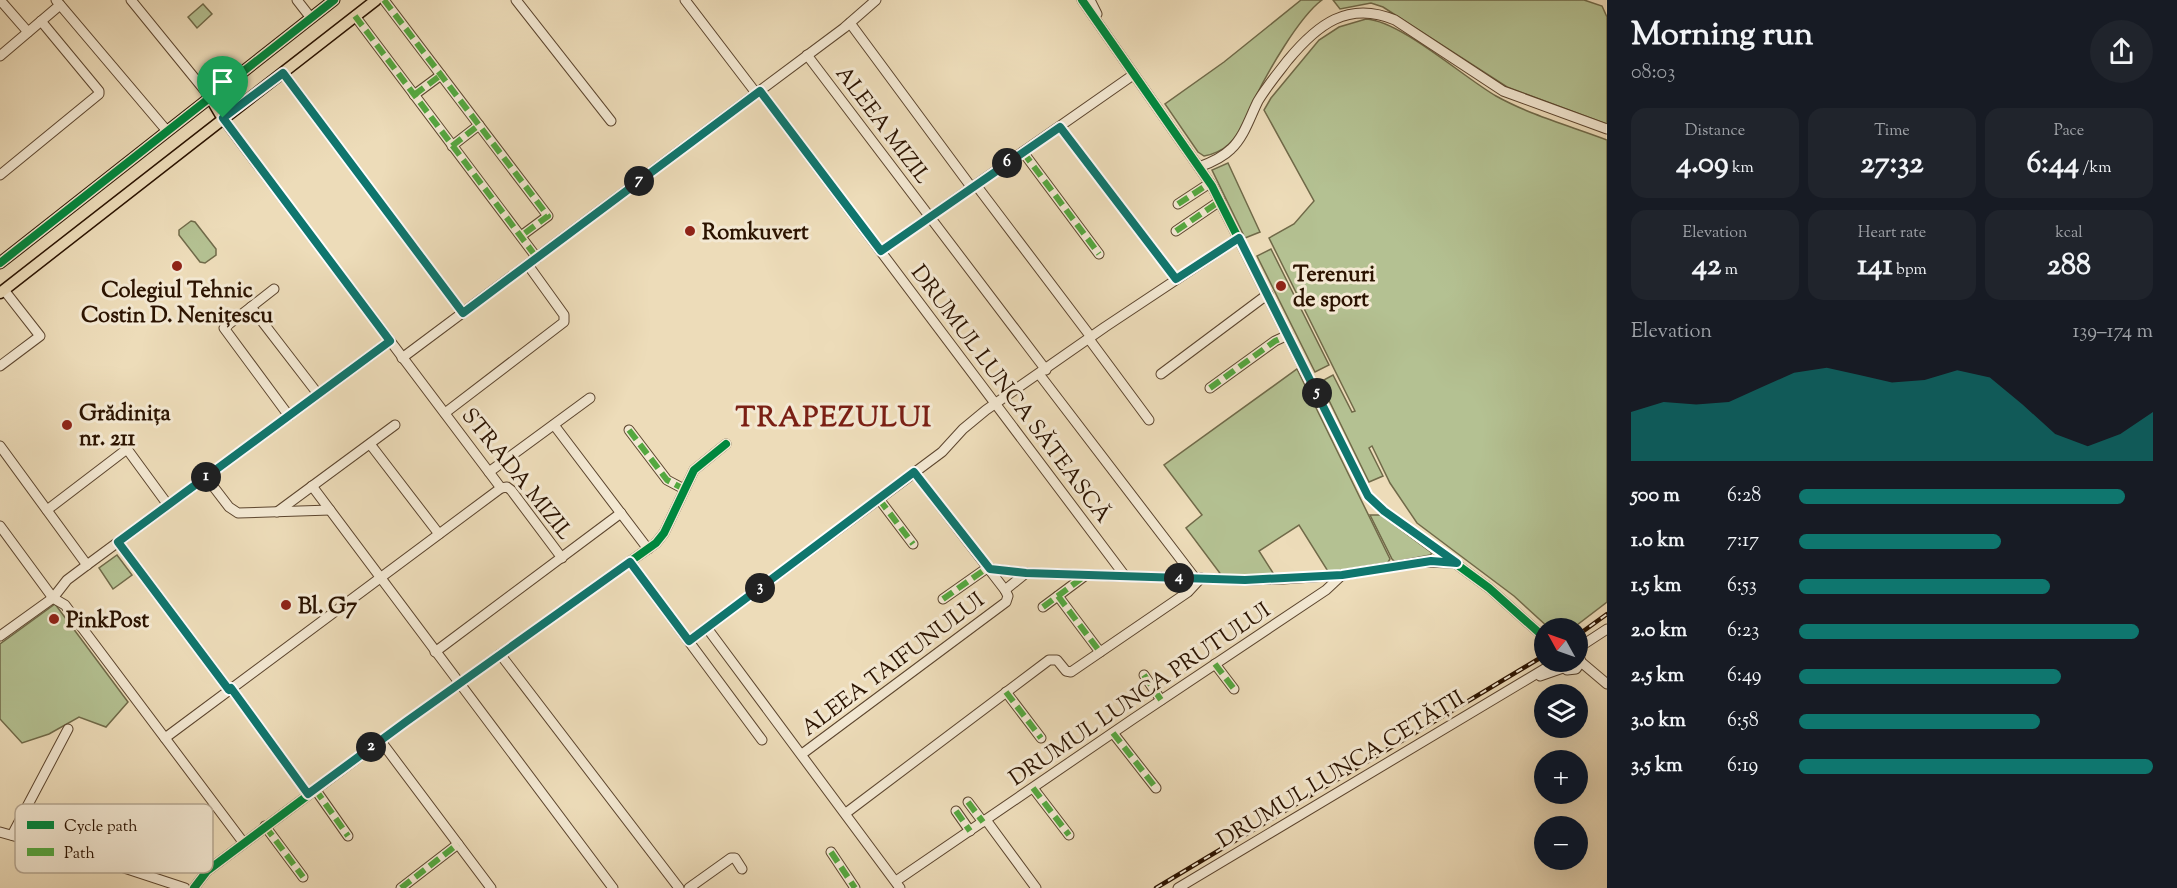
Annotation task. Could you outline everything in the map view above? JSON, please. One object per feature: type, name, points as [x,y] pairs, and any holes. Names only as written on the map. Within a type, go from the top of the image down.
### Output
[{"type":"main road","points":[[0,263],[334,0]]},
{"type":"main road","points":[[2,292],[376,0]]},
{"type":"main road","points":[[210,97],[223,118]]},
{"type":"street","points":[[0,0],[28,32]]},
{"type":"street","points":[[131,0],[210,97]]},
{"type":"street","points":[[384,0],[548,216],[521,236]]},
{"type":"street","points":[[516,0],[611,121]]},
{"type":"street","name":"DRUMUL LUNCA SĂTEASCĂ","points":[[685,0],[881,251],[1125,576]]},
{"type":"street","name":"ALEEA MIZIL","points":[[402,358],[850,23],[876,0]]},
{"type":"street","points":[[1082,0],[1210,183],[1368,496],[1504,600],[1534,628]]},
{"type":"street","points":[[1090,0],[1101,28]]},
{"type":"street","points":[[0,56],[41,21],[58,3],[167,132]]},
{"type":"street","points":[[300,4],[311,18]]},
{"type":"street","points":[[1199,167],[1218,158],[1234,146],[1266,88],[1308,39],[1333,20],[1361,12],[1379,14],[1395,20],[1485,80],[1512,95],[1607,129]]},
{"type":"street","points":[[355,16],[537,258]]},
{"type":"street","points":[[0,175],[99,94],[99,91],[41,21]]},
{"type":"street","points":[[850,23],[1090,338],[1149,420]]},
{"type":"street","name":"ALEEA MIZIL","points":[[807,55],[1198,578]]},
{"type":"street","points":[[283,73],[463,313]]},
{"type":"street","points":[[414,95],[441,75]]},
{"type":"street","points":[[881,251],[1133,75]]},
{"type":"street","name":"STRADA MIZIL","points":[[223,118],[501,488],[509,488],[562,558]]},
{"type":"street","points":[[452,146],[479,126]]},
{"type":"street","points":[[1060,127],[1176,279]]},
{"type":"street","points":[[1023,152],[1099,254]]},
{"type":"street","points":[[1178,204],[1210,183]]},
{"type":"street","points":[[1176,231],[1220,201]]},
{"type":"street","points":[[689,641],[947,447],[970,422],[1239,238]]},
{"type":"street","name":"STRADA MIZIL","points":[[445,413],[564,322],[564,315],[528,265]]},
{"type":"street","points":[[274,289],[224,328],[289,416]]},
{"type":"street","points":[[0,366],[40,336],[2,292]]},
{"type":"street","points":[[1161,374],[1268,294]]},
{"type":"street","points":[[252,307],[318,394]]},
{"type":"street","points":[[1210,388],[1275,341],[1288,335]]},
{"type":"street","points":[[0,636],[53,598],[67,580],[390,341]]},
{"type":"street","points":[[489,472],[590,398]]},
{"type":"street","points":[[277,512],[395,425]]},
{"type":"street","points":[[554,425],[648,549]]},
{"type":"street","points":[[629,430],[667,480],[684,489]]},
{"type":"street","points":[[370,444],[439,534]]},
{"type":"street","points":[[213,867],[380,740],[648,549],[664,533],[696,466],[726,444]]},
{"type":"street","points":[[0,446],[87,565]]},
{"type":"street","points":[[47,510],[127,449],[168,505]]},
{"type":"street","name":"ALEEA TAIFUNULUI","points":[[707,628],[802,754],[1006,602],[1008,596],[1005,590],[914,472]]},
{"type":"street","points":[[206,477],[234,511],[245,514],[330,510]]},
{"type":"street","points":[[312,486],[613,888]]},
{"type":"street","points":[[165,738],[501,488]]},
{"type":"street","points":[[879,499],[913,544]]},
{"type":"street","points":[[435,652],[621,513]]},
{"type":"street","points":[[2,532],[53,598],[65,605],[243,842]]},
{"type":"street","points":[[118,542],[230,689],[348,836]]},
{"type":"street","points":[[630,562],[762,740]]},
{"type":"street","points":[[943,599],[988,569],[1026,573],[1273,579],[1342,575],[1421,562],[1457,563]]},
{"type":"street","name":"ALEEA TAIFUNULUI","points":[[1005,590],[1026,573]]},
{"type":"street","points":[[1043,607],[1086,575]]},
{"type":"street","name":"DRUMUL LUNCA PRUTULUI","points":[[898,885],[984,821],[1326,590],[1342,575]]},
{"type":"street","points":[[846,813],[1049,660],[1057,660],[1069,673],[1188,592],[1198,578]]},
{"type":"street","points":[[1058,596],[1100,652]]},
{"type":"street","points":[[1588,648],[1605,631]]},
{"type":"street","points":[[500,654],[679,888]]},
{"type":"street","points":[[1215,664],[1234,689]]},
{"type":"street","points":[[1588,666],[1604,682]]},
{"type":"street","name":"DRUMUL LUNCA CETĂȚII","points":[[1178,888],[1523,682],[1544,672]]},
{"type":"street","points":[[1144,675],[1161,700]]},
{"type":"street","points":[[1006,692],[1041,738]]},
{"type":"street","points":[[28,804],[68,729]]},
{"type":"street","points":[[1113,733],[1156,788]]},
{"type":"street","points":[[380,740],[491,888]]},
{"type":"street","points":[[802,754],[898,885]]},
{"type":"street","points":[[1033,788],[1069,835]]},
{"type":"street","points":[[968,802],[1036,888]]},
{"type":"street","points":[[956,811],[970,831]]},
{"type":"street","points":[[265,826],[303,877]]},
{"type":"street","points":[[12,835],[15,829]]},
{"type":"street","points":[[0,832],[15,836]]},
{"type":"street","points":[[401,888],[458,843]]},
{"type":"street","points":[[831,852],[855,888]]},
{"type":"street","points":[[689,888],[731,858],[735,858],[742,869]]},
{"type":"street","points":[[140,873],[185,888]]},
{"type":"street","points":[[194,888],[206,873]]},
{"type":"green space","points":[[1301,0],[1322,0],[1313,8],[1284,46],[1233,140],[1221,150],[1204,156],[1198,152],[1165,104],[1224,62]]},
{"type":"green space","points":[[1333,0],[1584,0],[1602,6],[1607,17],[1607,124],[1507,87],[1383,7],[1371,3],[1340,9]]},
{"type":"green space","points":[[203,4],[212,14],[197,28],[188,17]]},
{"type":"green space","points":[[1366,19],[1380,22],[1414,39],[1482,87],[1509,103],[1607,140],[1607,602],[1586,618],[1538,618],[1514,596],[1417,523],[1390,483],[1372,446],[1369,448],[1383,476],[1369,482],[1320,382],[1333,375],[1352,412],[1355,411],[1269,238],[1294,224],[1314,201],[1264,110],[1271,98],[1319,40],[1339,27]]},
{"type":"green space","points":[[1228,163],[1260,232],[1245,238],[1212,170]]},
{"type":"green space","points":[[191,221],[195,222],[216,249],[216,255],[205,263],[200,262],[179,235],[179,230]]},
{"type":"green space","name":"Terenuri de sport","points":[[1271,249],[1329,365],[1315,372],[1257,256]]},
{"type":"green space","points":[[1297,369],[1390,559],[1387,564],[1329,573],[1299,525],[1259,551],[1275,576],[1222,576],[1186,528],[1202,515],[1164,465]]},
{"type":"green space","points":[[1370,515],[1381,515],[1432,553],[1395,562]]},
{"type":"green space","points":[[117,555],[132,575],[113,589],[99,568]]},
{"type":"green space","points":[[55,604],[128,702],[106,727],[79,717],[49,734],[22,743],[0,719],[0,644]]},
{"type":"railway","points":[[1588,628],[1607,614]]},
{"type":"railway","points":[[1156,888],[1534,662]]},
{"type":"marked path","points":[[384,0],[548,216],[521,236]]},
{"type":"marked path","points":[[355,16],[537,258]]},
{"type":"marked path","points":[[414,95],[441,75]]},
{"type":"marked path","points":[[452,146],[479,125]]},
{"type":"marked path","points":[[1023,152],[1099,254]]},
{"type":"marked path","points":[[1178,204],[1210,183]]},
{"type":"marked path","points":[[1176,231],[1220,201]]},
{"type":"marked path","points":[[1210,388],[1275,341],[1288,335]]},
{"type":"marked path","points":[[629,430],[667,480],[684,489]]},
{"type":"marked path","points":[[879,499],[913,544]]},
{"type":"marked path","points":[[943,599],[987,568]]},
{"type":"marked path","points":[[1043,607],[1086,575]]},
{"type":"marked path","points":[[1058,596],[1100,652]]},
{"type":"marked path","points":[[1215,664],[1234,689]]},
{"type":"marked path","points":[[1144,675],[1161,700]]},
{"type":"marked path","points":[[1006,692],[1041,738]]},
{"type":"marked path","points":[[1113,733],[1156,788]]},
{"type":"marked path","points":[[1033,788],[1069,835]]},
{"type":"marked path","points":[[315,789],[348,836]]},
{"type":"marked path","points":[[968,802],[983,822]]},
{"type":"marked path","points":[[956,811],[970,831]]},
{"type":"marked path","points":[[265,826],[303,877]]},
{"type":"marked path","points":[[401,888],[458,844]]},
{"type":"marked path","points":[[831,852],[855,888]]},
{"type":"cycle path","points":[[0,263],[334,0]]},
{"type":"cycle path","points":[[1082,0],[1212,186],[1368,496],[1384,511],[1489,588],[1534,628]]},
{"type":"cycle path","points":[[213,866],[407,721],[656,543],[664,533],[694,470],[726,444]]},
{"type":"cycle path","points":[[194,888],[205,873]]},
{"type":"place","name":"Romkuvert","points":[[690,231]]},
{"type":"place","name":"Colegiul Tehnic Costin D. Nenițescu","points":[[177,266]]},
{"type":"place","name":"Terenuri de sport","points":[[1281,286]]},
{"type":"place","name":"Grădinița nr. 211","points":[[67,425]]},
{"type":"place","name":"Bl. G7","points":[[286,605]]},
{"type":"place","name":"PinkPost","points":[[54,619]]},
{"type":"district","name":"TRAPEZULUI","points":[[834,416]]},
{"type":"route","points":[[283,73],[463,313],[760,91],[881,251],[1060,127],[1176,279],[1239,238],[1368,496],[1384,511],[1457,563],[1431,561],[1342,575],[1245,580],[1026,573],[990,569],[914,472],[689,641],[630,562],[308,794],[231,688],[229,690],[118,542],[390,341],[223,118],[283,73]]}]
